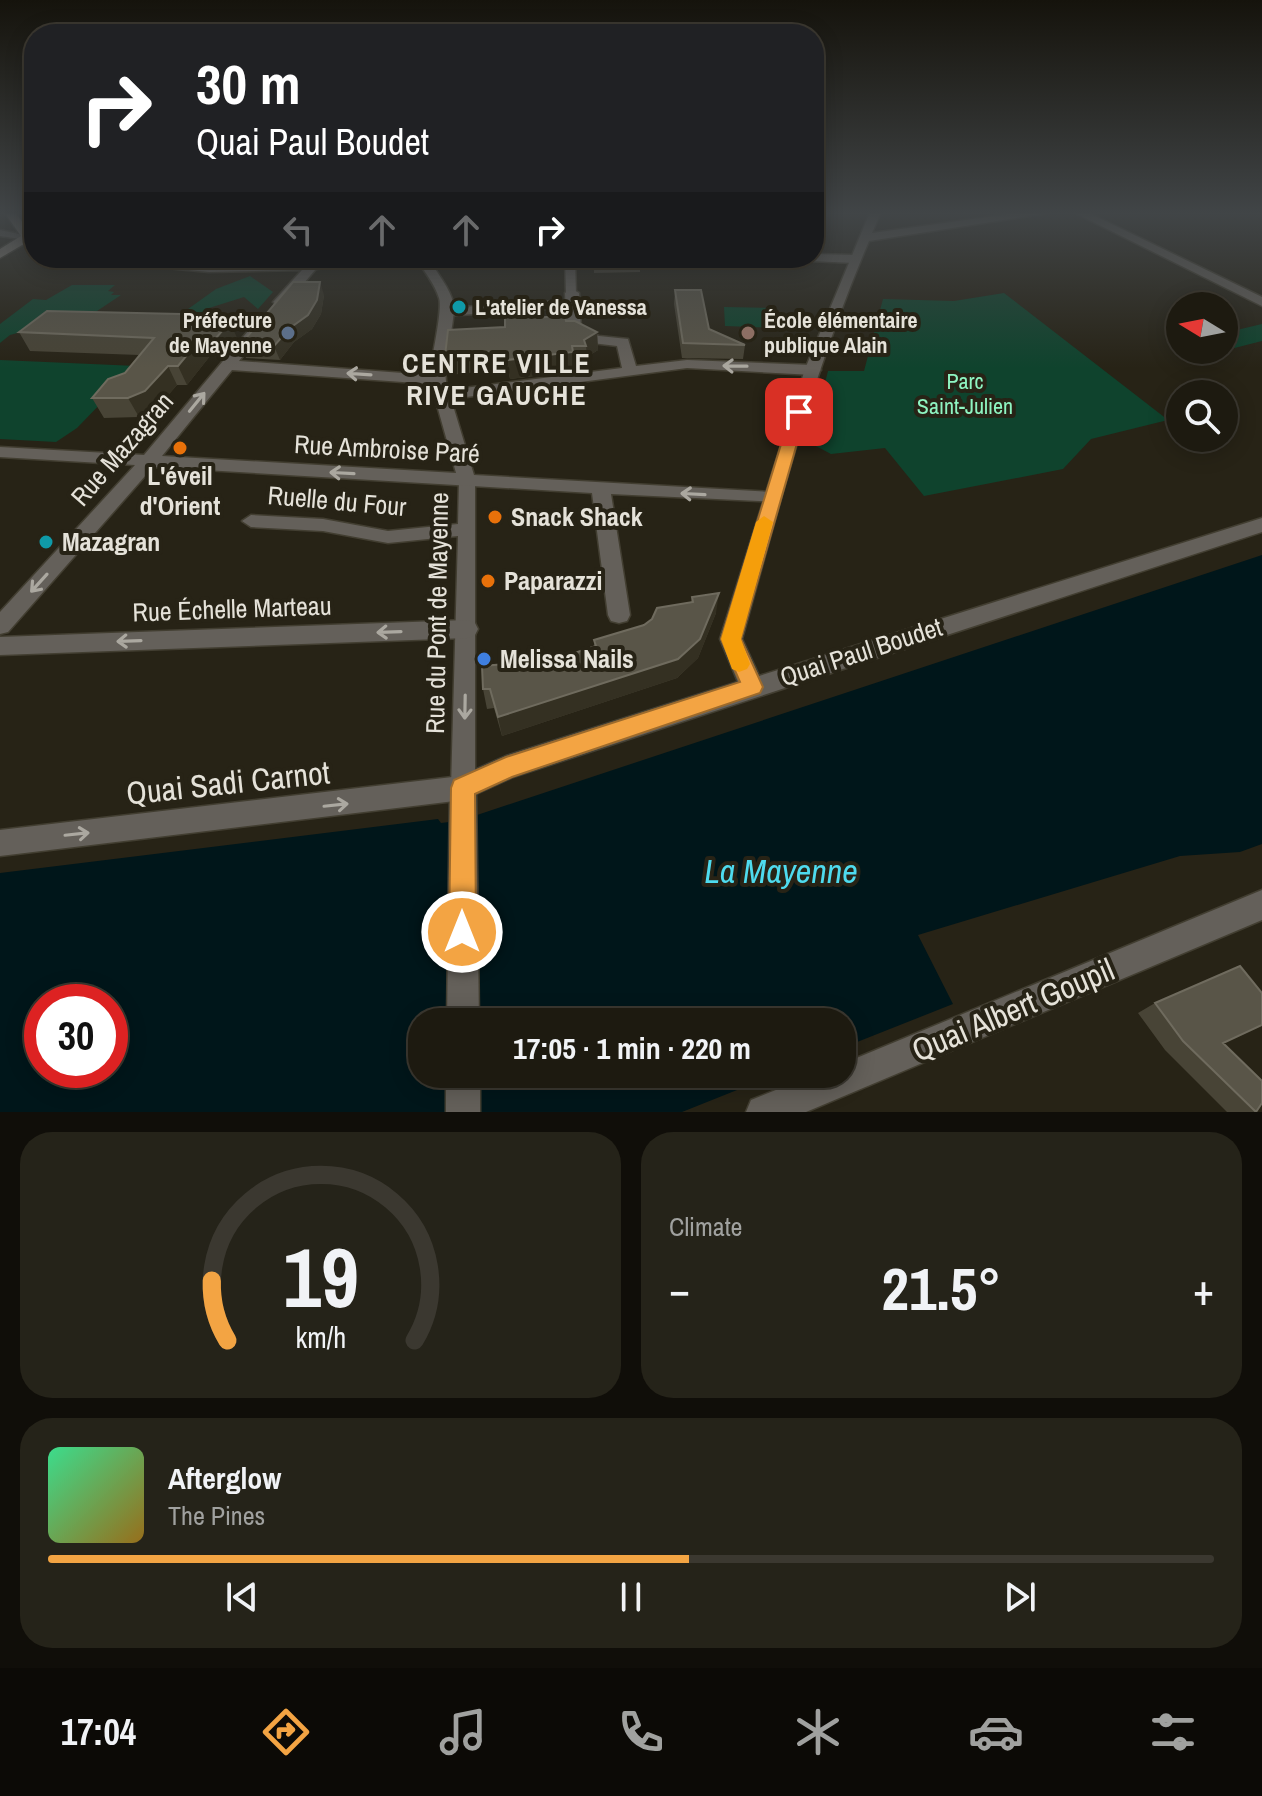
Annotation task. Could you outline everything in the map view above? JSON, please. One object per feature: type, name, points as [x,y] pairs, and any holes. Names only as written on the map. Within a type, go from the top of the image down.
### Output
[{"type":"street","points":[[752,687],[731,639],[771,498],[813,370],[853,264]]},
{"type":"street","points":[[1184,264],[1262,302]]},
{"type":"street","name":"Rue Mazagran","points":[[0,626],[147,463],[310,268]]},
{"type":"street","points":[[428,268],[446,298],[446,312],[571,298]]},
{"type":"street","points":[[570,268],[574,331],[597,340],[623,342],[630,370]]},
{"type":"street","name":"Rue du Pont de Mayenne","points":[[446,312],[440,340],[439,387],[467,480],[463,788]]},
{"type":"street","points":[[228,365],[439,387],[687,364],[813,370]]},
{"type":"street","name":"Rue Ambroise Paré","points":[[0,452],[771,498]]},
{"type":"street","points":[[601,490],[619,615]]},
{"type":"street","name":"Ruelle du Four","points":[[251,521],[323,525],[388,537],[467,529]]},
{"type":"street","name":"Quai Paul Boudet","points":[[463,788],[506,768],[752,687],[1262,525]]},
{"type":"street","name":"Rue Échelle Marteau","points":[[0,646],[467,629]]},
{"type":"street","points":[[463,788],[463,1008]]},
{"type":"street","name":"Quai Sadi Carnot","points":[[0,843],[463,788]]},
{"type":"street","name":"Quai Albert Goupil","points":[[763,1112],[900,1058],[1262,905]]},
{"type":"street","points":[[463,1088],[463,1112]]},
{"type":"green space","points":[[250,276],[273,292],[258,309],[244,297],[206,309],[209,312],[200,323],[188,323],[188,309],[216,289]]},
{"type":"green space","points":[[72,285],[115,285],[108,291],[114,292],[111,295],[121,295],[97,311],[10,335],[0,343],[0,324],[33,299],[46,300]]},
{"type":"green space","name":"Parc Saint-Julien","points":[[1004,293],[1166,420],[1091,439],[1063,469],[924,496],[885,448],[831,454],[810,443],[828,371],[864,371],[883,299],[954,301]]},
{"type":"green space","points":[[724,307],[775,308],[778,328],[725,326]]},
{"type":"green space","points":[[1262,324],[1262,341],[1238,347],[1238,330]]},
{"type":"green space","points":[[0,360],[137,366],[77,428],[56,442],[0,439]]},
{"type":"water","name":"La Mayenne","points":[[1262,555],[1262,844],[1240,852],[1180,856],[918,935],[953,1004],[856,1042],[856,1008],[408,1008],[408,1088],[742,1088],[682,1112],[0,1112],[0,873],[438,819],[441,823],[473,819],[477,815]]},
{"type":"building","points":[[293,282],[320,282],[317,300],[308,315],[290,328],[274,346],[241,344]]},
{"type":"building","points":[[675,290],[701,290],[709,329],[745,345],[683,343]]},
{"type":"building","points":[[47,311],[181,314],[230,322],[216,338],[201,338],[178,366],[168,366],[145,391],[128,398],[92,398],[108,379],[125,373],[154,338],[19,332]]},
{"type":"building","points":[[527,313],[527,318],[565,316],[566,321],[575,321],[597,332],[584,340],[586,346],[572,346],[573,352],[507,360],[506,351],[445,356],[448,330],[505,327],[505,315]]},
{"type":"building","points":[[719,593],[700,639],[678,659],[498,717],[490,689],[483,689],[482,666],[553,660],[596,646],[594,640],[644,625],[652,619],[657,608],[693,602],[692,597]]},
{"type":"building","points":[[1240,966],[1262,993],[1262,1025],[1223,1043],[1262,1081],[1262,1103],[1256,1112],[1183,1041],[1155,1003]]},
{"type":"slow traffic","points":[[739,664],[731,639],[764,522]]},
{"type":"place","name":"L'atelier de Vanessa","points":[[459,307]]},
{"type":"place","name":"Préfecture de Mayenne","points":[[288,333]]},
{"type":"place","name":"École élémentaire publique Alain","points":[[748,333]]},
{"type":"place","name":"L'éveil d'Orient","points":[[180,448]]},
{"type":"place","name":"Snack Shack","points":[[495,517]]},
{"type":"place","name":"Mazagran","points":[[46,542]]},
{"type":"place","name":"Paparazzi","points":[[488,581]]},
{"type":"place","name":"Melissa Nails","points":[[484,659]]},
{"type":"district","name":"CENTRE VILLE RIVE GAUCHE","points":[[497,379]]},
{"type":"route","points":[[462,932],[463,788],[506,768],[752,687],[736,657],[731,639],[799,412]]}]
